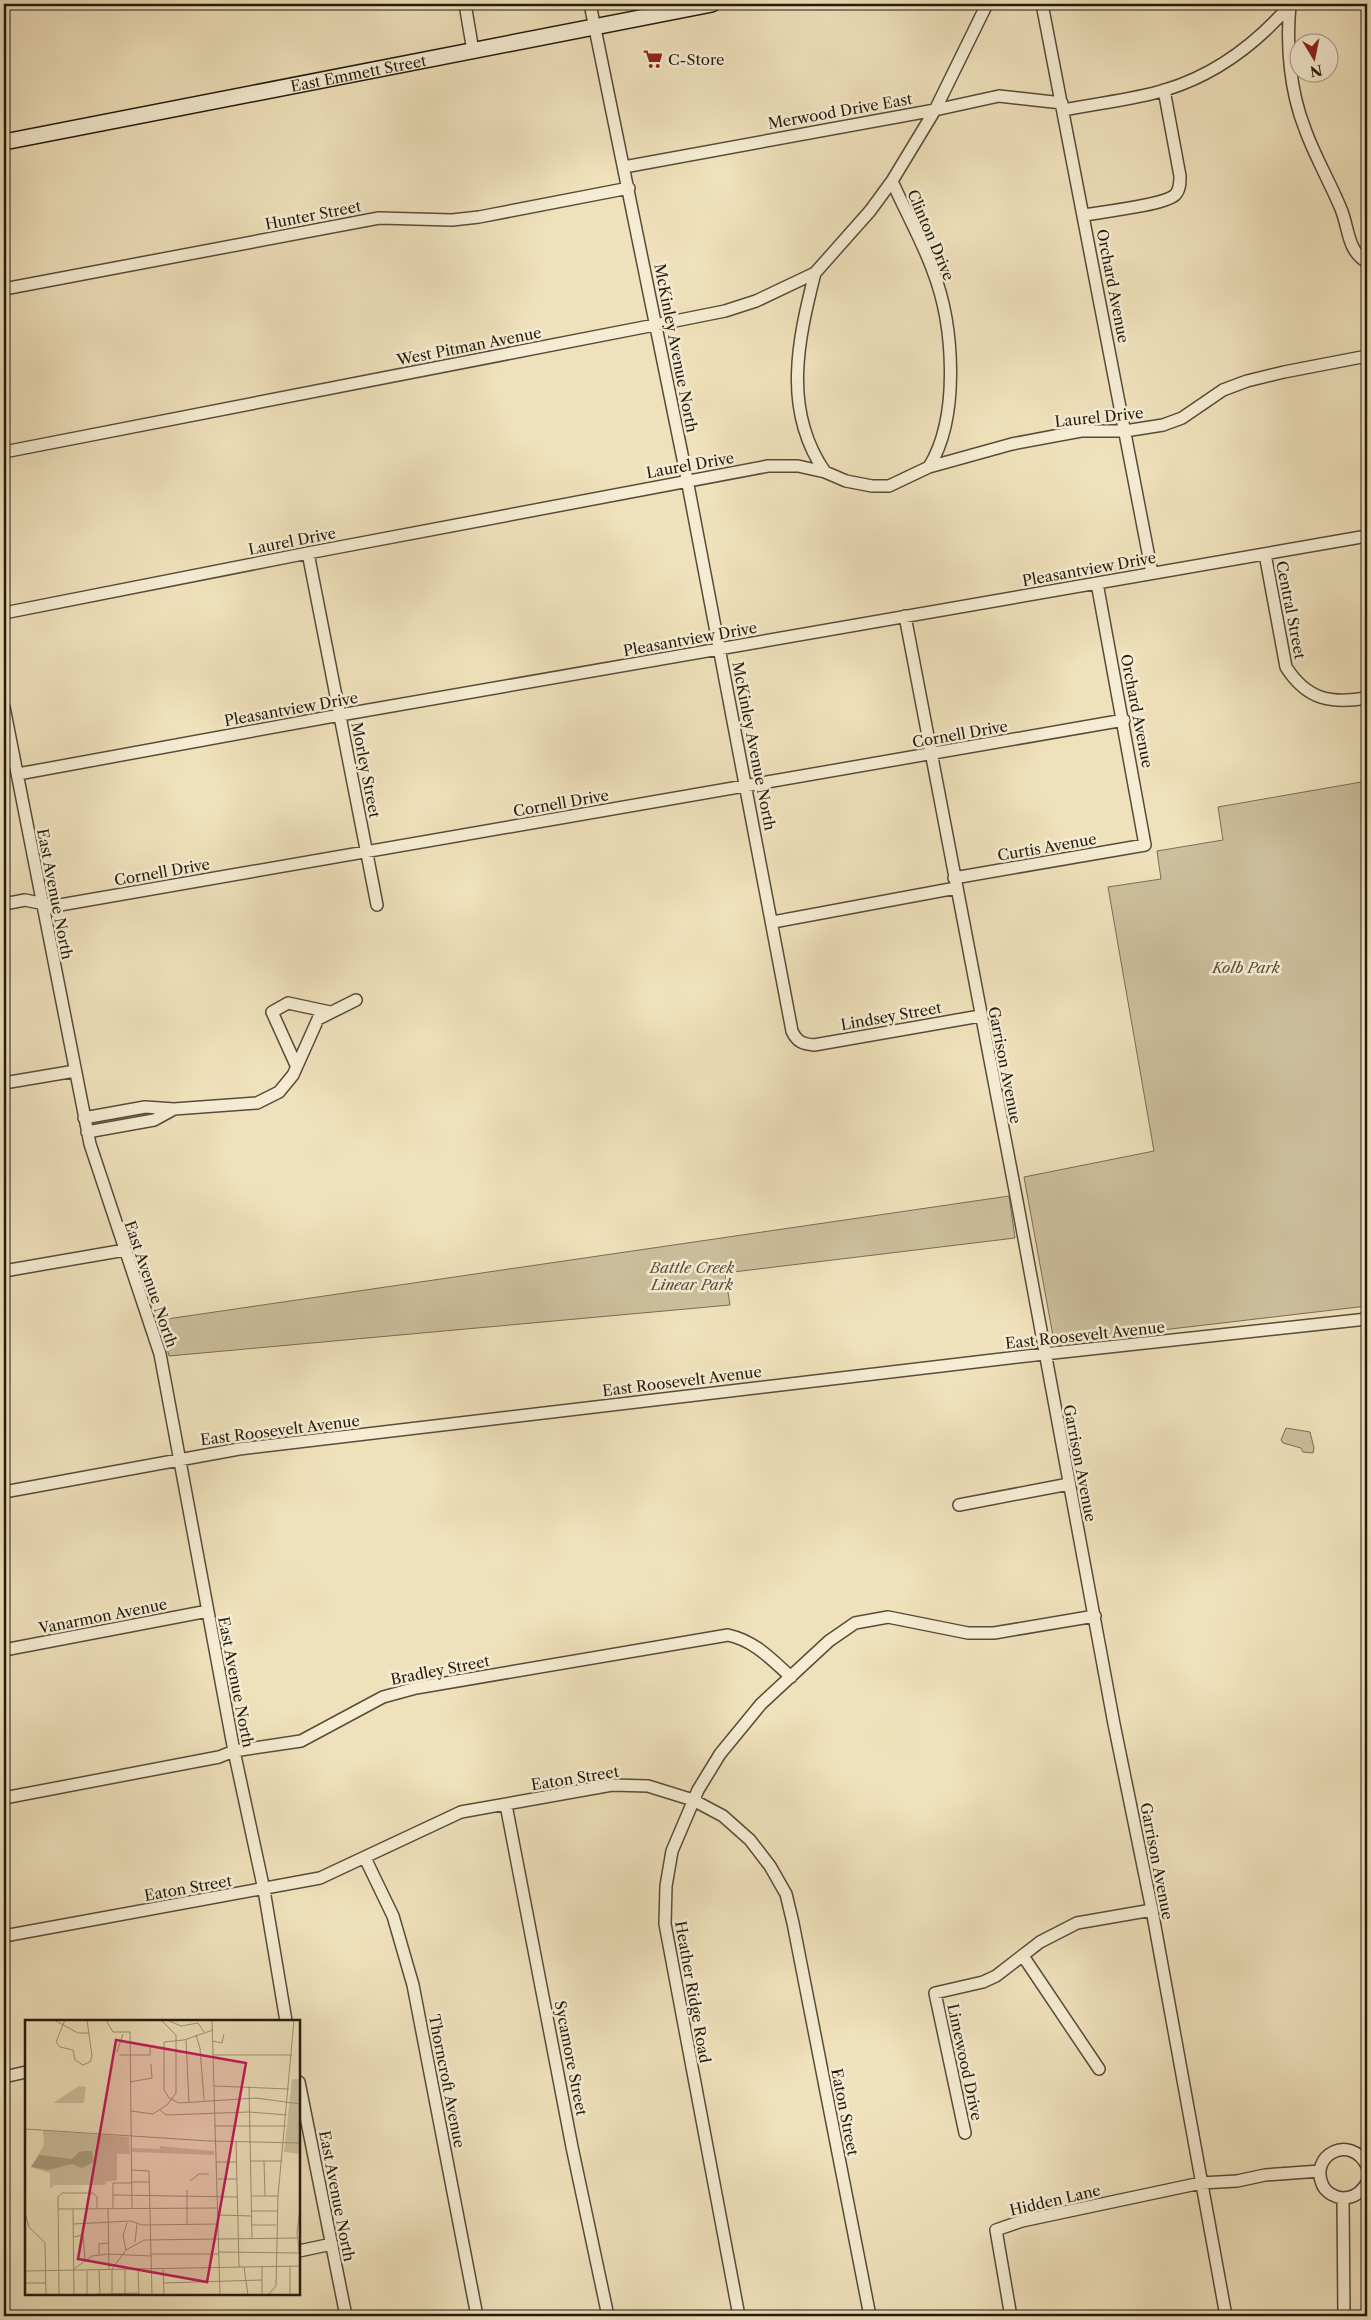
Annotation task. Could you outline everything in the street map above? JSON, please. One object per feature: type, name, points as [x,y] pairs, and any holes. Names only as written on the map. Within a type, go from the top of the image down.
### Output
[{"type":"street","points":[[465,4],[473,51]]},
{"type":"street","name":"McKinley Avenue North","points":[[590,4],[688,480],[792,1031],[795,1038],[808,1044]]},
{"type":"street","name":"East Emmett Street","points":[[4,142],[712,4]]},
{"type":"street","name":"Clinton Drive","points":[[929,467],[939,452],[944,433],[951,378],[946,322],[934,273],[892,181],[935,110],[986,4]]},
{"type":"street","name":"Orchard Avenue","points":[[1042,4],[1152,573]]},
{"type":"street","points":[[1290,4],[1287,34],[1289,53],[1304,128],[1342,211],[1355,253],[1367,262]]},
{"type":"street","name":"Merwood Drive East","points":[[624,167],[935,110],[1000,96],[1063,106],[1164,90],[1216,68],[1244,50],[1267,32],[1290,4]]},
{"type":"street","points":[[1084,215],[1158,201],[1174,195],[1178,190],[1180,176],[1164,90]]},
{"type":"street","name":"West Pitman Avenue","points":[[4,452],[657,325],[725,311],[756,302],[815,273],[870,211],[892,181]]},
{"type":"street","name":"Hunter Street","points":[[4,289],[379,218],[452,220],[479,217],[628,188]]},
{"type":"street","points":[[815,273],[799,340],[797,370],[799,400],[804,428],[813,455],[825,472]]},
{"type":"street","name":"Laurel Drive","points":[[4,614],[308,553],[768,466],[798,466],[825,472],[846,481],[889,486],[929,467],[1012,444],[1081,431],[1125,431],[1163,425],[1182,418],[1223,390],[1247,381],[1367,356]]},
{"type":"street","name":"Pleasantview Drive","points":[[18,774],[340,715],[1367,536]]},
{"type":"street","name":"Morley Street","points":[[308,553],[377,905]]},
{"type":"street","name":"Central Street","points":[[1265,554],[1286,667],[1294,680],[1307,691],[1334,702],[1367,698]]},
{"type":"street","name":"Orchard Avenue","points":[[1097,583],[1146,845]]},
{"type":"street","name":"Garrison Avenue","points":[[905,616],[980,1016],[1017,1201],[1114,1724],[1152,1910],[1226,2316]]},
{"type":"street","name":"East Avenue North","points":[[4,707],[87,1132],[106,1198],[160,1354],[234,1751],[264,1890],[286,2020]]},
{"type":"street","name":"Cornell Drive","points":[[4,904],[25,900],[54,906],[1124,720]]},
{"type":"street","name":"Curtis Avenue","points":[[772,922],[1146,845]]},
{"type":"street","points":[[84,1118],[144,1107],[174,1109],[257,1103],[279,1092],[293,1075],[318,1019],[356,1000]]},
{"type":"street","points":[[296,1065],[272,1012],[288,1003],[330,1012]]},
{"type":"street","name":"Lindsey Street","points":[[808,1044],[814,1045],[980,1016]]},
{"type":"street","points":[[4,1083],[75,1071]]},
{"type":"street","points":[[87,1132],[154,1120],[174,1109]]},
{"type":"street","points":[[4,1271],[125,1250]]},
{"type":"street","name":"East Roosevelt Avenue","points":[[4,1492],[179,1459],[249,1448],[1044,1354],[1367,1319]]},
{"type":"street","points":[[959,1505],[1069,1484]]},
{"type":"street","name":"Vanarmon Avenue","points":[[4,1650],[208,1611]]},
{"type":"street","name":"Heather Ridge Road","points":[[739,2316],[665,1924],[666,1886],[672,1851],[693,1800],[720,1754],[761,1704],[829,1641],[854,1623],[888,1617],[968,1632],[994,1633],[1095,1616]]},
{"type":"street","name":"Bradley Street","points":[[4,1798],[219,1757],[234,1751],[301,1741],[383,1697],[416,1688],[728,1635],[745,1639],[759,1647],[791,1677]]},
{"type":"street","name":"Eaton Street","points":[[4,1936],[264,1890],[320,1878],[461,1812],[612,1785],[648,1786],[693,1800],[723,1816],[750,1840],[770,1866],[786,1894],[870,2316]]},
{"type":"street","name":"Sycamore Street","points":[[506,1805],[572,2147],[608,2316]]},
{"type":"street","name":"Thorncroft Avenue","points":[[365,1858],[393,1916],[413,1985],[477,2316]]},
{"type":"street","name":"Limewood Drive","points":[[965,2133],[935,1993],[983,1982],[1010,1967],[1040,1942],[1076,1923],[1152,1910]]},
{"type":"street","points":[[1022,1956],[1099,2069]]},
{"type":"street","points":[[4,2077],[25,2072]]},
{"type":"street","name":"East Avenue North","points":[[300,2087],[346,2316]]},
{"type":"street","points":[[1367,2166],[1363,2157],[1352,2150],[1339,2149],[1328,2155],[1320,2166],[1320,2179],[1326,2190],[1336,2197],[1349,2198],[1361,2192],[1367,2183]]},
{"type":"street","points":[[1201,2183],[1237,2181],[1265,2175],[1320,2171]]},
{"type":"street","name":"Hidden Lane","points":[[1010,2311],[996,2230],[1022,2221],[1201,2183]]},
{"type":"street","points":[[1343,2198],[1344,2316]]},
{"type":"street","points":[[300,2251],[332,2244]]},
{"type":"green space","name":"Kolb Park","points":[[1367,781],[1367,1306],[1060,1342],[1053,1336],[1024,1177],[1154,1151],[1108,887],[1161,879],[1157,851],[1223,840],[1218,807]]},
{"type":"green space","name":"Battle Creek Linear Park","points":[[1009,1196],[1015,1238],[725,1273],[730,1305],[169,1356],[160,1320]]},
{"type":"green space","points":[[1286,1428],[1310,1432],[1314,1448],[1313,1453],[1303,1452],[1301,1448],[1283,1443],[1281,1440]]},
{"type":"place","name":"C-Store","points":[[653,59]]}]
